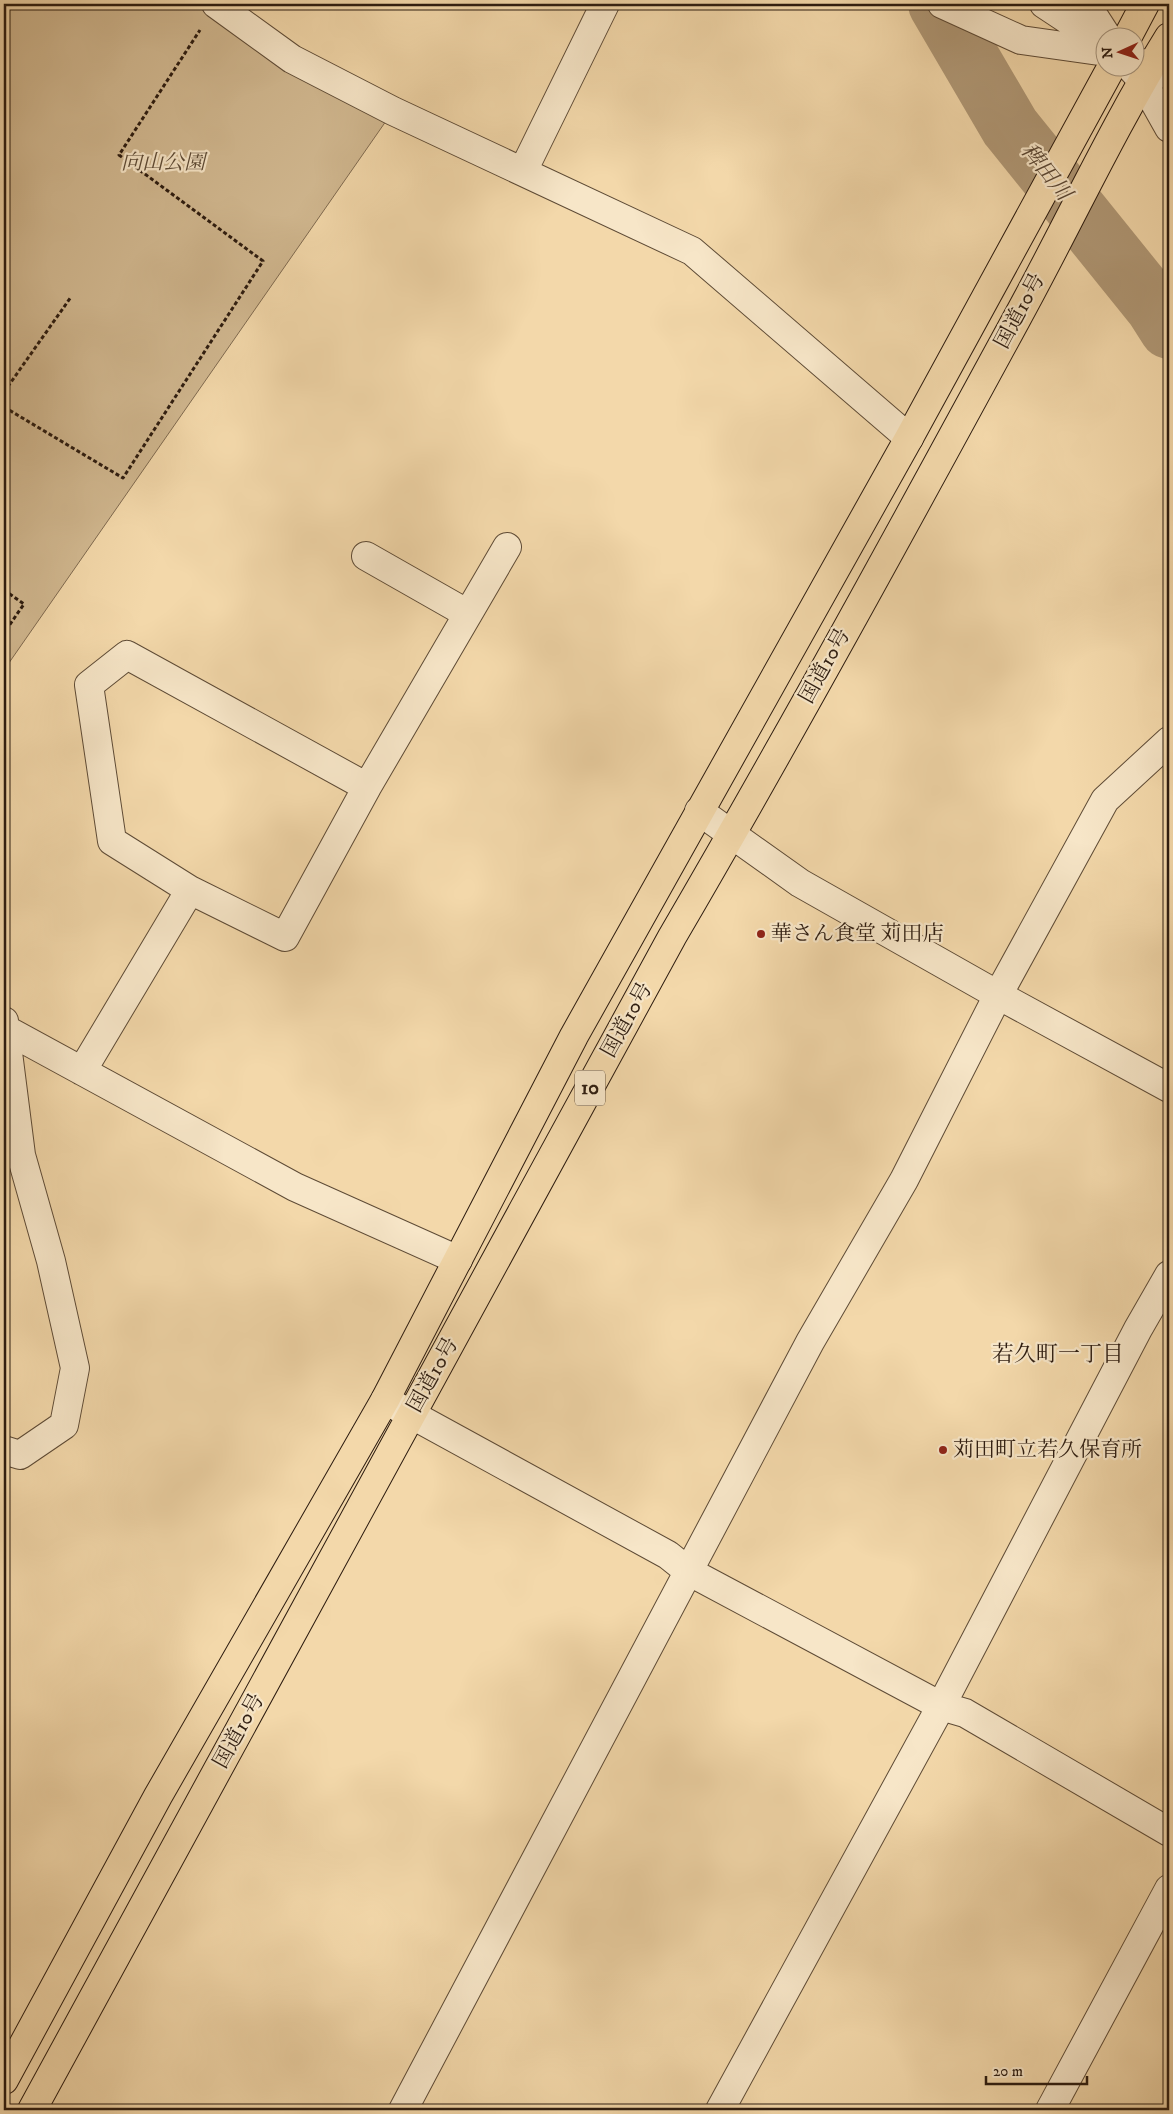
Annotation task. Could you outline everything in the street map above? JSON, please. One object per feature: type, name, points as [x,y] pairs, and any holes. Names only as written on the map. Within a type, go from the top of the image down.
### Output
[{"type":"highway","points":[[1132,28],[1145,4]]},
{"type":"highway","name":"国道10号","points":[[1146,70],[1169,37]]},
{"type":"highway","name":"国道10号","points":[[4,2080],[158,1796],[385,1400],[574,1036],[909,438],[1106,78]]},
{"type":"highway","name":"国道10号","points":[[32,2110],[672,937],[732,835],[1030,295],[1142,78]]},
{"type":"street","points":[[216,4],[292,59],[393,111],[692,251],[909,438]]},
{"type":"street","points":[[523,171],[605,4]]},
{"type":"street","points":[[942,4],[1021,40],[1096,51]]},
{"type":"street","points":[[1044,4],[1096,38]]},
{"type":"street","points":[[1086,4],[1102,28]]},
{"type":"street","points":[[1146,70],[1169,128]]},
{"type":"street","points":[[367,788],[127,655],[89,685],[112,841],[190,890],[285,937],[367,788],[507,547]]},
{"type":"street","points":[[366,556],[468,614]]},
{"type":"street","points":[[403,2110],[810,1342],[904,1180],[998,996],[1105,800],[1169,741]]},
{"type":"street","points":[[699,811],[800,883],[998,996],[1169,1088]]},
{"type":"street","points":[[82,1071],[190,890]]},
{"type":"street","points":[[4,1025],[82,1071],[295,1187],[458,1260]]},
{"type":"street","points":[[4,1025],[21,1155],[51,1262],[75,1368],[64,1425],[20,1455],[4,1450]]},
{"type":"street","points":[[720,2110],[941,1706],[1138,1329],[1169,1275]]},
{"type":"street","points":[[385,1400],[668,1554],[688,1571],[941,1706],[965,1713],[1169,1832]]},
{"type":"street","points":[[1050,2110],[1169,1889]]},
{"type":"path","points":[[4,407],[123,478],[263,262],[119,155],[216,4]]},
{"type":"path","points":[[4,392],[71,297]]},
{"type":"path","points":[[4,590],[24,604],[4,633]]},
{"type":"green space","name":"向山公園","points":[[4,4],[216,4],[393,111],[4,670]]},
{"type":"waterway","name":"稗田川","points":[[938,4],[1010,127],[1155,307],[1169,329]]},
{"type":"place","name":"華さん食堂 苅田店","points":[[761,934]]},
{"type":"place","name":"苅田町立若久保育所","points":[[943,1450]]},
{"type":"district","name":"若久町一丁目","points":[[1058,1354]]}]
